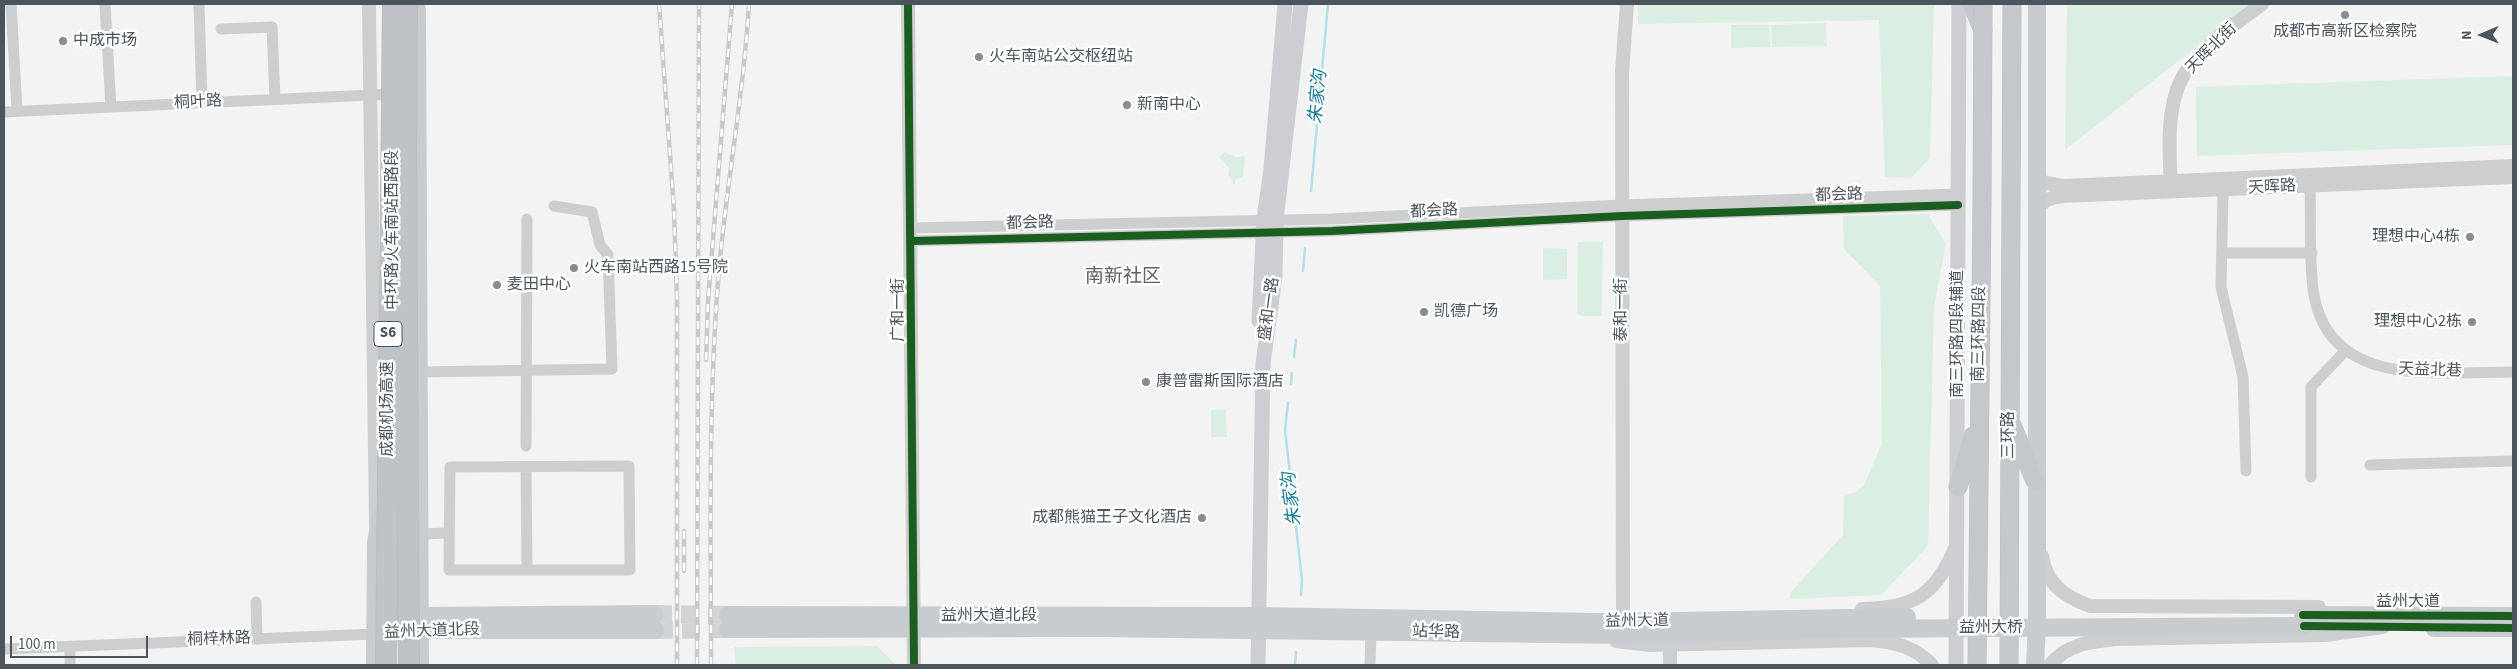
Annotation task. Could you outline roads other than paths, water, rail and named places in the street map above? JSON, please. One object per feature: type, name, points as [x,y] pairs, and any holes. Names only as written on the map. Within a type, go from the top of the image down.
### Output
[{"type":"highway","points":[[380,4],[382,150],[388,307]]},
{"type":"highway","name":"成都机场高速","points":[[386,665],[388,307],[393,4]]},
{"type":"highway","name":"成都机场高速","points":[[407,4],[409,665]]},
{"type":"highway","points":[[1972,4],[1983,30]]},
{"type":"highway","name":"南三环路四段","points":[[1977,665],[1983,4]]},
{"type":"highway","points":[[2012,4],[2012,28]]},
{"type":"highway","points":[[2012,28],[2021,4]]},
{"type":"highway","name":"三环路","points":[[2009,665],[2008,418],[2012,28]]},
{"type":"highway","points":[[1958,487],[1979,416]]},
{"type":"highway","points":[[2008,418],[2035,481]]},
{"type":"main road","name":"中环路火车南站西路段","points":[[375,665],[376,543],[393,426],[393,4]]},
{"type":"main road","name":"中环路火车南站西路段","points":[[416,4],[420,665]]},
{"type":"main road","name":"盛和一路","points":[[1255,623],[1263,364],[1275,276],[1269,226],[1271,169],[1285,4]]},
{"type":"main road","name":"盛和一路","points":[[1269,226],[1301,4]]},
{"type":"main road","name":"南三环路四段辅道","points":[[1956,665],[1959,4]]},
{"type":"main road","points":[[2035,665],[2037,624],[2035,481],[2038,4]]},
{"type":"main road","name":"益州大道","points":[[2303,621],[2384,621],[2513,616]]},
{"type":"main road","name":"益州大桥","points":[[1675,633],[1850,617],[2303,621]]},
{"type":"main road","name":"益州大道","points":[[2384,621],[2513,628]]},
{"type":"main road","name":"益州大道北段","points":[[375,634],[420,623],[655,622]]},
{"type":"main road","name":"益州大道北段","points":[[728,622],[1255,623]]},
{"type":"main road","points":[[1248,665],[1255,623]]},
{"type":"main road","points":[[1255,623],[1258,665]]},
{"type":"main road","name":"站华路","points":[[1255,623],[1371,632],[1596,628]]},
{"type":"main road","name":"站华路","points":[[1255,623],[1596,628],[1623,635]]},
{"type":"main road","name":"益州大道","points":[[1596,628],[1675,633]]},
{"type":"main road","name":"益州大道","points":[[1623,635],[1675,633]]},
{"type":"street","points":[[12,4],[17,111]]},
{"type":"street","points":[[105,4],[110,107]]},
{"type":"street","points":[[199,4],[202,102]]},
{"type":"street","points":[[369,4],[376,543]]},
{"type":"street","name":"广和一街","points":[[908,4],[912,235],[914,665]]},
{"type":"street","name":"泰和一街","points":[[1623,616],[1622,72],[1627,4]]},
{"type":"street","name":"天晖北街","points":[[2171,187],[2171,116],[2181,80],[2203,52],[2262,4]]},
{"type":"street","points":[[220,29],[272,27],[275,99]]},
{"type":"street","name":"桐叶路","points":[[4,112],[393,94]]},
{"type":"street","name":"天晖路","points":[[2036,210],[2041,203],[2050,198],[2171,187],[2513,166]]},
{"type":"street","name":"天晖路","points":[[2036,181],[2063,186],[2171,187],[2223,190],[2513,178]]},
{"type":"street","name":"天益北巷","points":[[2310,186],[2313,289],[2320,320],[2339,345],[2366,363],[2405,372],[2513,372]]},
{"type":"street","points":[[2223,190],[2221,287],[2243,377],[2246,471]]},
{"type":"street","name":"都会路","points":[[912,235],[1269,226],[1622,210],[1958,200]]},
{"type":"street","points":[[418,372],[612,369],[608,255],[600,245],[592,212],[554,206]]},
{"type":"street","points":[[526,446],[527,220]]},
{"type":"street","points":[[2222,253],[2312,253]]},
{"type":"street","points":[[2311,477],[2312,387],[2346,350]]},
{"type":"street","points":[[2370,465],[2513,461]]},
{"type":"street","points":[[526,466],[527,570]]},
{"type":"street","points":[[526,466],[629,466],[630,570],[449,570],[450,467],[526,466]]},
{"type":"street","points":[[2035,481],[2043,567],[2051,583],[2077,601],[2090,606],[2329,607],[2384,621]]},
{"type":"street","points":[[419,534],[449,533]]},
{"type":"street","points":[[1893,608],[1914,600],[1938,580],[1946,571],[1957,543]]},
{"type":"street","points":[[256,602],[257,639]]},
{"type":"street","points":[[1596,628],[1623,616],[1893,608],[1903,611],[1907,624],[1905,632],[1888,642]]},
{"type":"street","points":[[2050,665],[2069,649],[2084,642],[2115,639],[2325,635],[2384,621]]},
{"type":"street","points":[[1596,628],[1633,644],[1675,633],[1871,640],[1888,642],[1918,652],[1932,665]]},
{"type":"street","points":[[1370,665],[1371,632]]},
{"type":"street","points":[[1670,665],[1675,633]]},
{"type":"street","name":"桐梓林路","points":[[4,649],[375,634]]},
{"type":"street","points":[[70,646],[70,665]]},
{"type":"waterway","name":"朱家沟","points":[[1311,191],[1328,4]]},
{"type":"waterway","name":"朱家沟","points":[[1303,271],[1305,248]]},
{"type":"waterway","name":"朱家沟","points":[[1294,357],[1296,340]]},
{"type":"waterway","name":"朱家沟","points":[[1291,384],[1292,373]]},
{"type":"waterway","name":"朱家沟","points":[[1288,403],[1285,430],[1302,580],[1301,595]]},
{"type":"waterway","name":"朱家沟","points":[[1295,665],[1296,652]]},
{"type":"tunnel","points":[[654,614],[728,615]]},
{"type":"tunnel","points":[[655,630],[728,629]]},
{"type":"railway","points":[[659,4],[674,210],[677,299],[677,665]]},
{"type":"railway","points":[[697,665],[699,4]]},
{"type":"railway","points":[[706,360],[708,301],[732,4]]},
{"type":"railway","points":[[711,665],[711,474],[715,330],[721,247],[743,74],[749,4]]},
{"type":"railway","points":[[684,531],[684,571]]},
{"type":"place","name":"成都市高新区检察院","points":[[2345,15]]},
{"type":"place","name":"中成市场","points":[[63,41]]},
{"type":"place","name":"火车南站公交枢纽站","points":[[979,57]]},
{"type":"place","name":"新南中心","points":[[1127,105]]},
{"type":"place","name":"理想中心4栋","points":[[2470,237]]},
{"type":"place","name":"火车南站西路15号院","points":[[574,268]]},
{"type":"place","name":"麦田中心","points":[[497,285]]},
{"type":"place","name":"凯德广场","points":[[1424,312]]},
{"type":"place","name":"理想中心2栋","points":[[2472,322]]},
{"type":"place","name":"康普雷斯国际酒店","points":[[1146,382]]},
{"type":"place","name":"成都熊猫王子文化酒店","points":[[1202,518]]},
{"type":"district","name":"南新社区","points":[[1123,278]]}]
